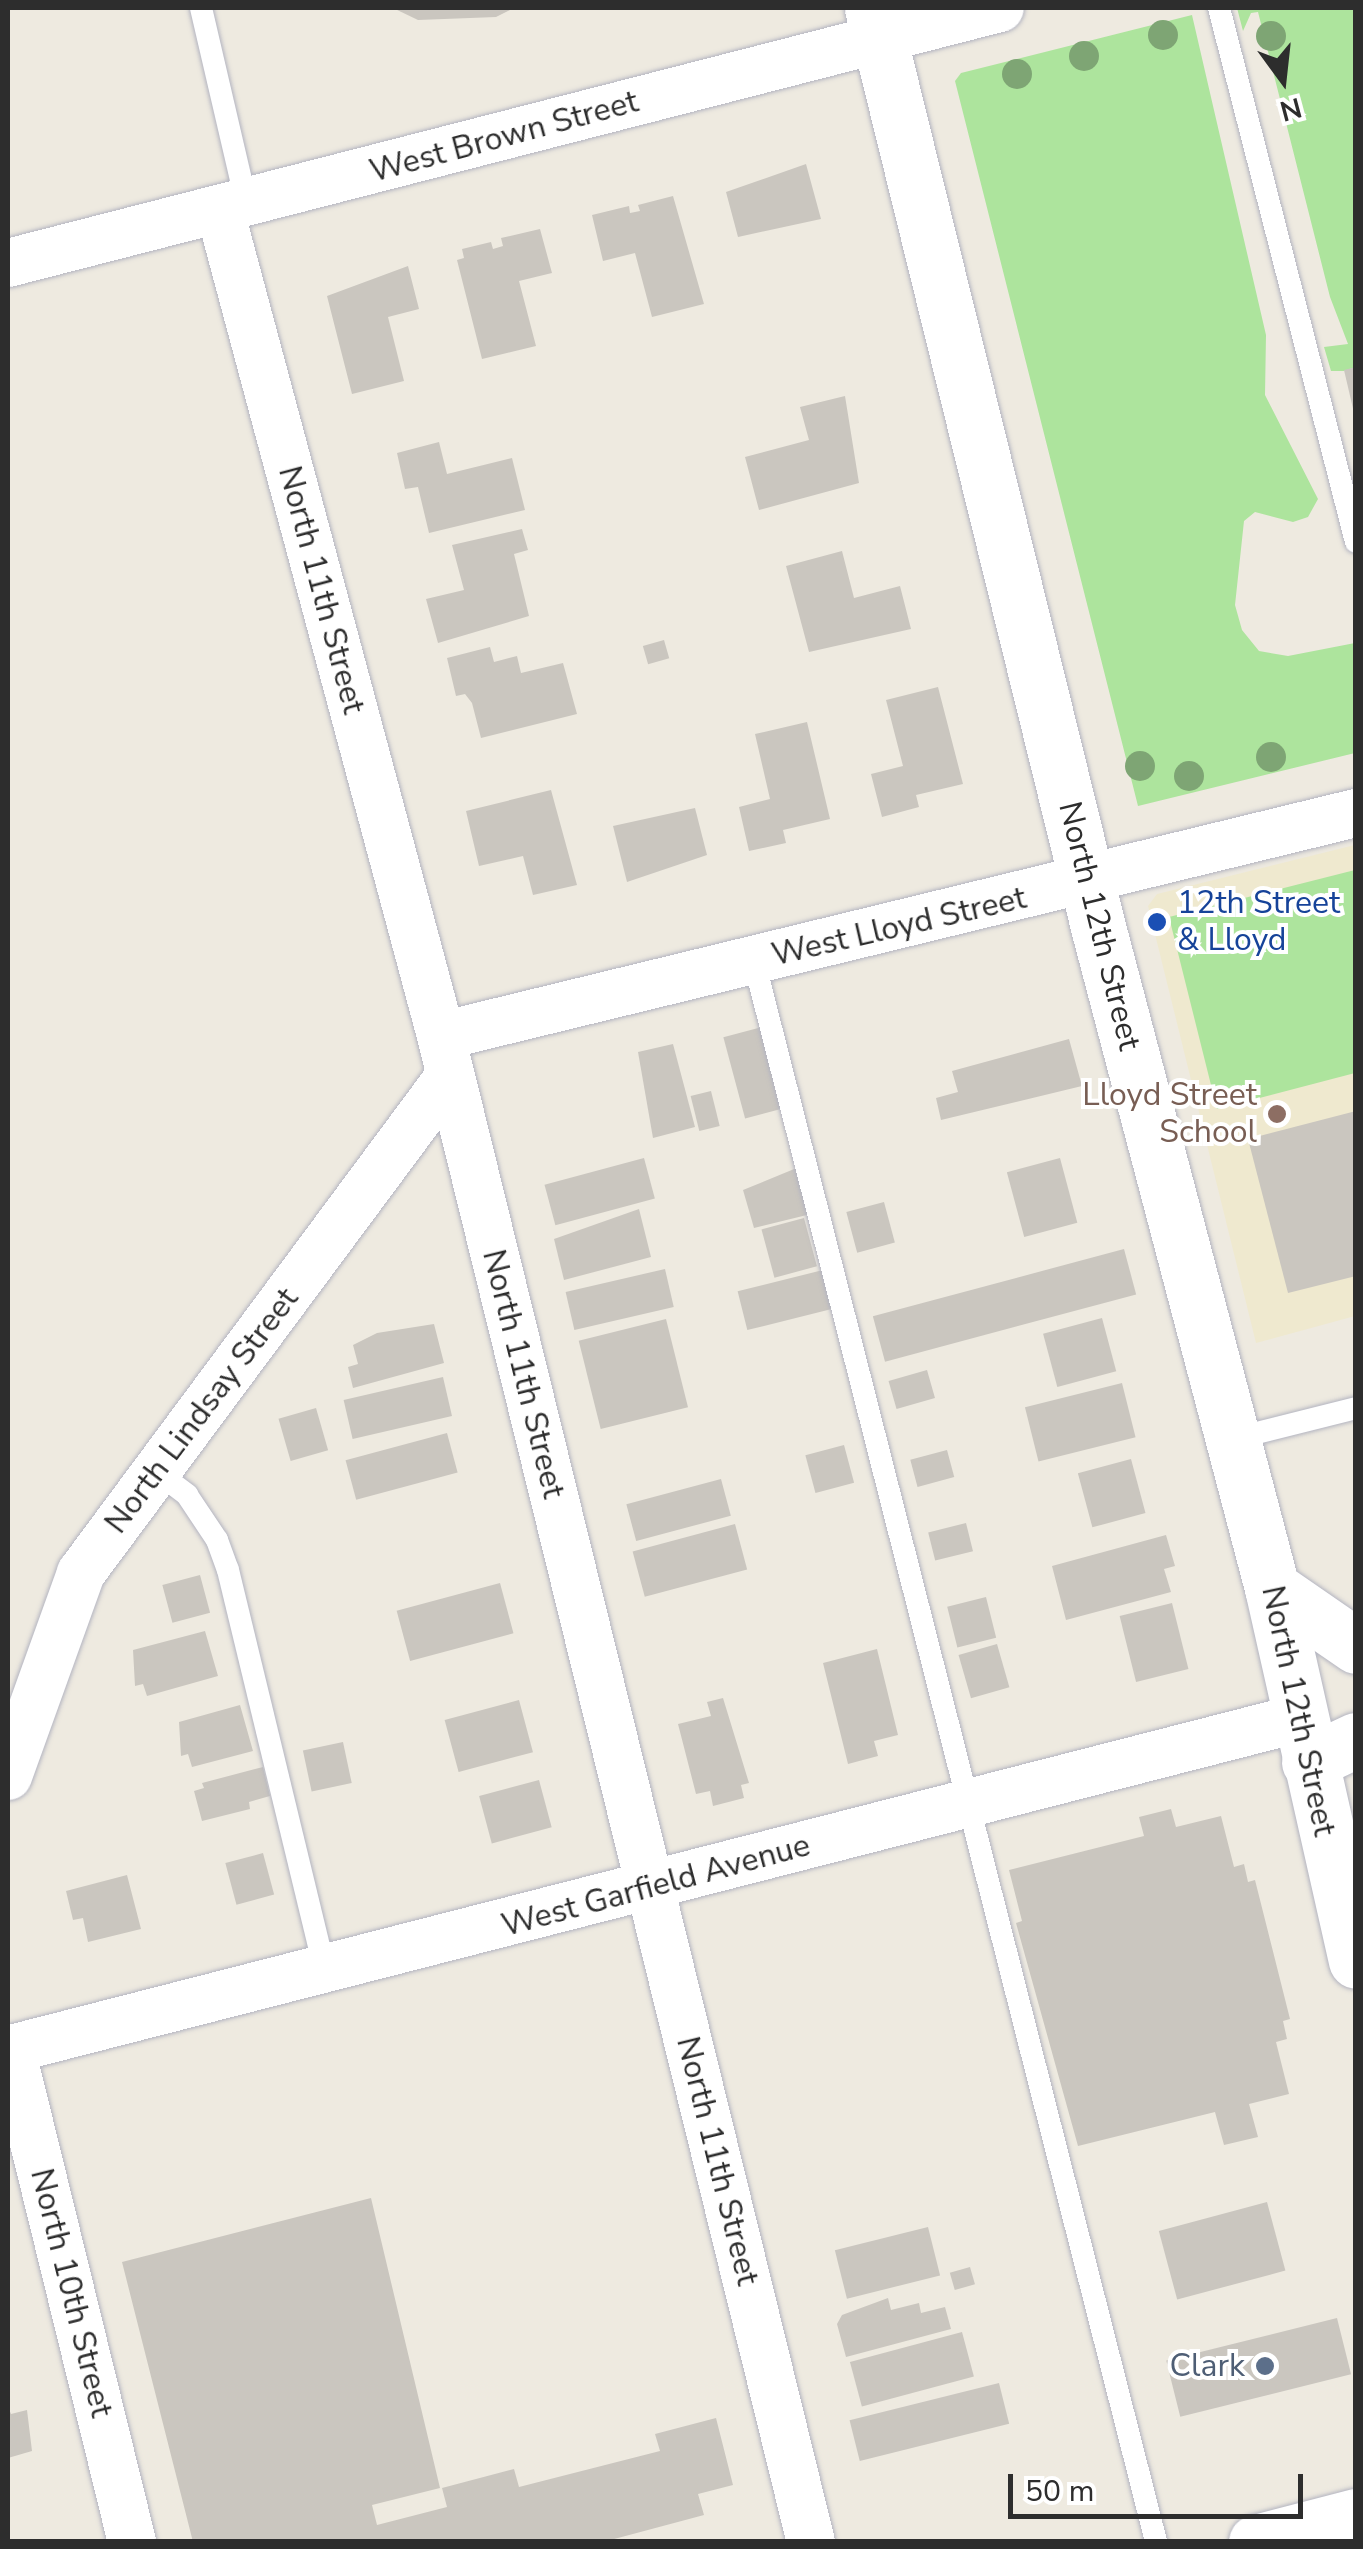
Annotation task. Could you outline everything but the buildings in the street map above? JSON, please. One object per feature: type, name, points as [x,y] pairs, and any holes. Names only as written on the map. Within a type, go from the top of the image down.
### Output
[{"type":"street","name":"West Brown Street","points":[[9,263],[233,208],[876,22],[1000,8]]},
{"type":"street","name":"North 12th Street","points":[[876,22],[1087,882],[1272,1588],[1322,1740],[1356,1961]]},
{"type":"street","name":"North 11th Street","points":[[233,208],[811,2542]]},
{"type":"street","name":"West Lloyd Street","points":[[446,1056],[754,961],[1356,813]]},
{"type":"street","name":"North Lindsay Street","points":[[8,1776],[81,1573],[157,1472],[446,1056]]},
{"type":"street","points":[[1272,1588],[1356,1646]]},
{"type":"street","name":"West Garfield Avenue","points":[[9,2048],[648,1889],[968,1804],[1322,1740]]},
{"type":"street","name":"North 10th Street","points":[[9,2048],[132,2542]]},
{"type":"street","points":[[1256,2542],[1356,2516]]},
{"type":"lane","points":[[201,8],[233,208]]},
{"type":"lane","points":[[1219,8],[1356,542]]},
{"type":"lane","points":[[754,961],[1156,2542]]},
{"type":"lane","points":[[1234,1439],[1356,1408]]},
{"type":"lane","points":[[157,1472],[187,1495],[217,1540],[228,1570],[326,1970]]},
{"type":"shaded area","name":"Lloyd Street School","points":[[1355,845],[1355,1316],[1256,1343],[1148,906],[1157,894]]},
{"type":"green space","points":[[1237,8],[1355,8],[1356,367],[1344,371],[1331,371],[1324,347],[1348,344],[1330,297],[1258,12],[1251,13],[1243,31]]},
{"type":"green space","points":[[1192,15],[1266,335],[1265,395],[1318,499],[1308,517],[1293,522],[1255,512],[1244,521],[1235,605],[1242,630],[1259,651],[1288,656],[1355,643],[1355,753],[1138,806],[955,81],[961,73]]},
{"type":"green space","points":[[1355,870],[1355,1073],[1217,1109],[1169,917]]},
{"type":"place","name":"12th Street & Lloyd","points":[[1157,922]]},
{"type":"place","name":"Lloyd Street School","points":[[1277,1114]]},
{"type":"place","name":"Clark","points":[[1265,2366]]}]
